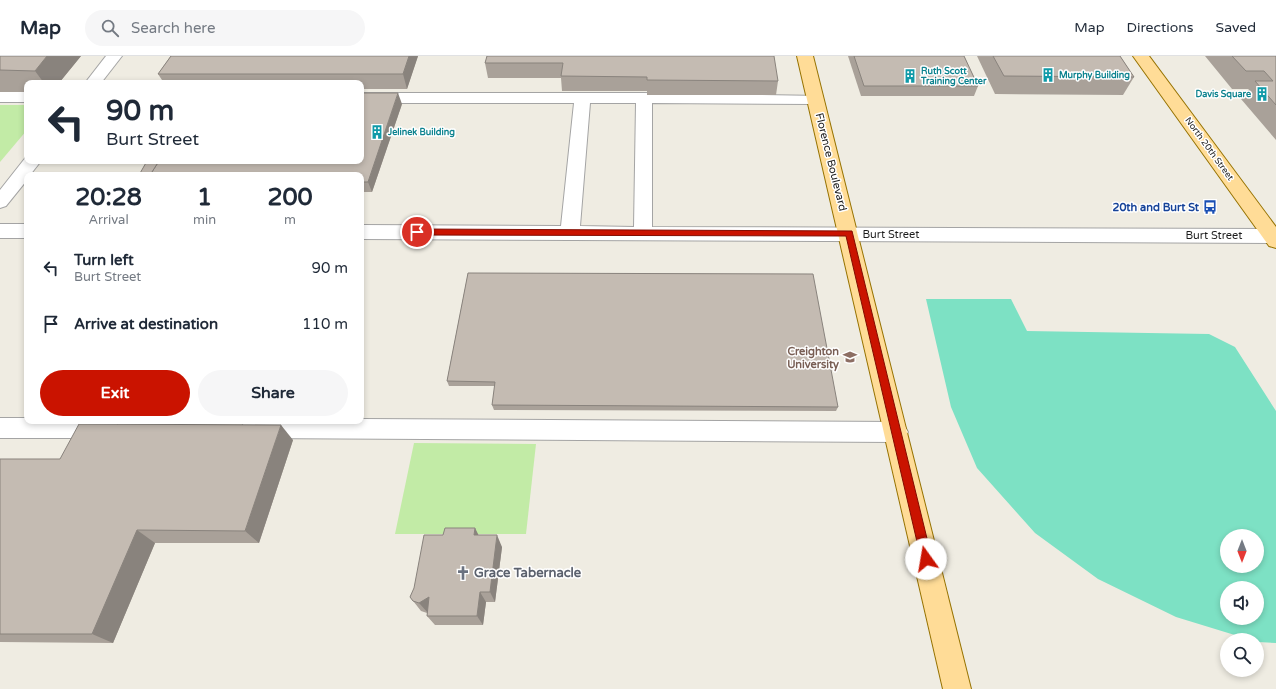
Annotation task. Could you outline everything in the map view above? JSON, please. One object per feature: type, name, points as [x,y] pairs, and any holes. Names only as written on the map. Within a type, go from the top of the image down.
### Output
[{"type":"main road","name":"Florence Boulevard","points":[[805,56],[849,233],[957,689]]},
{"type":"main road","name":"North 20th Street","points":[[1141,56],[1275,238]]},
{"type":"street","points":[[94,80],[114,56]]},
{"type":"street","points":[[0,97],[24,97]]},
{"type":"street","points":[[364,98],[816,99]]},
{"type":"street","points":[[570,232],[582,98]]},
{"type":"street","points":[[643,233],[644,98]]},
{"type":"street","points":[[0,202],[30,164]]},
{"type":"street","points":[[0,231],[24,231]]},
{"type":"street","name":"Burt Street","points":[[364,232],[849,233],[1275,238]]},
{"type":"street","points":[[0,428],[126,428]]},
{"type":"street","points":[[229,428],[896,432]]},
{"type":"green space","points":[[0,105],[24,105],[24,134],[0,162]]},
{"type":"green space","points":[[926,299],[1011,299],[1027,331],[1209,334],[1235,347],[1276,411],[1276,643],[1264,642],[1264,633],[1228,633],[1176,617],[1098,579],[1035,533],[977,468],[951,407]]},
{"type":"green space","points":[[414,443],[536,444],[526,534],[395,534]]},
{"type":"building","points":[[0,56],[47,56],[35,71],[0,70]]},
{"type":"building","points":[[171,56],[409,56],[403,74],[158,74]]},
{"type":"building","points":[[487,56],[774,56],[778,81],[647,80],[647,77],[561,76],[563,63],[485,63]]},
{"type":"building","name":"Ruth Scott Training Center","points":[[854,56],[964,56],[978,86],[864,86]]},
{"type":"building","points":[[993,56],[1120,56],[1134,77],[1004,76]]},
{"type":"building","points":[[1232,56],[1276,56],[1276,105],[1255,81],[1273,81],[1264,71],[1246,71]]},
{"type":"building","points":[[364,93],[398,93],[368,182],[364,182],[364,172],[152,172],[157,164],[364,164]]},
{"type":"building","points":[[145,164],[157,164],[152,172],[141,172]]},
{"type":"building","points":[[468,273],[813,274],[838,407],[492,405],[495,382],[447,381]]},
{"type":"building","points":[[79,424],[281,425],[245,531],[137,530],[92,634],[0,634],[0,459],[60,459]]},
{"type":"building","name":"Grace Tabernacle","points":[[445,528],[475,528],[474,535],[497,535],[490,592],[480,592],[477,616],[427,616],[429,597],[419,603],[413,601],[410,597],[414,588],[424,535],[443,535]]},
{"type":"place","name":"Murphy Building","points":[[1048,75]]},
{"type":"place","name":"Ruth Scott Training Center","points":[[910,76]]},
{"type":"place","name":"Davis Square","points":[[1262,94]]},
{"type":"place","name":"Jelinek Building","points":[[377,132]]},
{"type":"place","name":"20th and Burt St","points":[[1210,207]]},
{"type":"place","name":"Creighton University","points":[[850,357]]},
{"type":"place","name":"Grace Tabernacle","points":[[463,573]]},
{"type":"route","points":[[417,232],[849,233],[926,559]]}]
